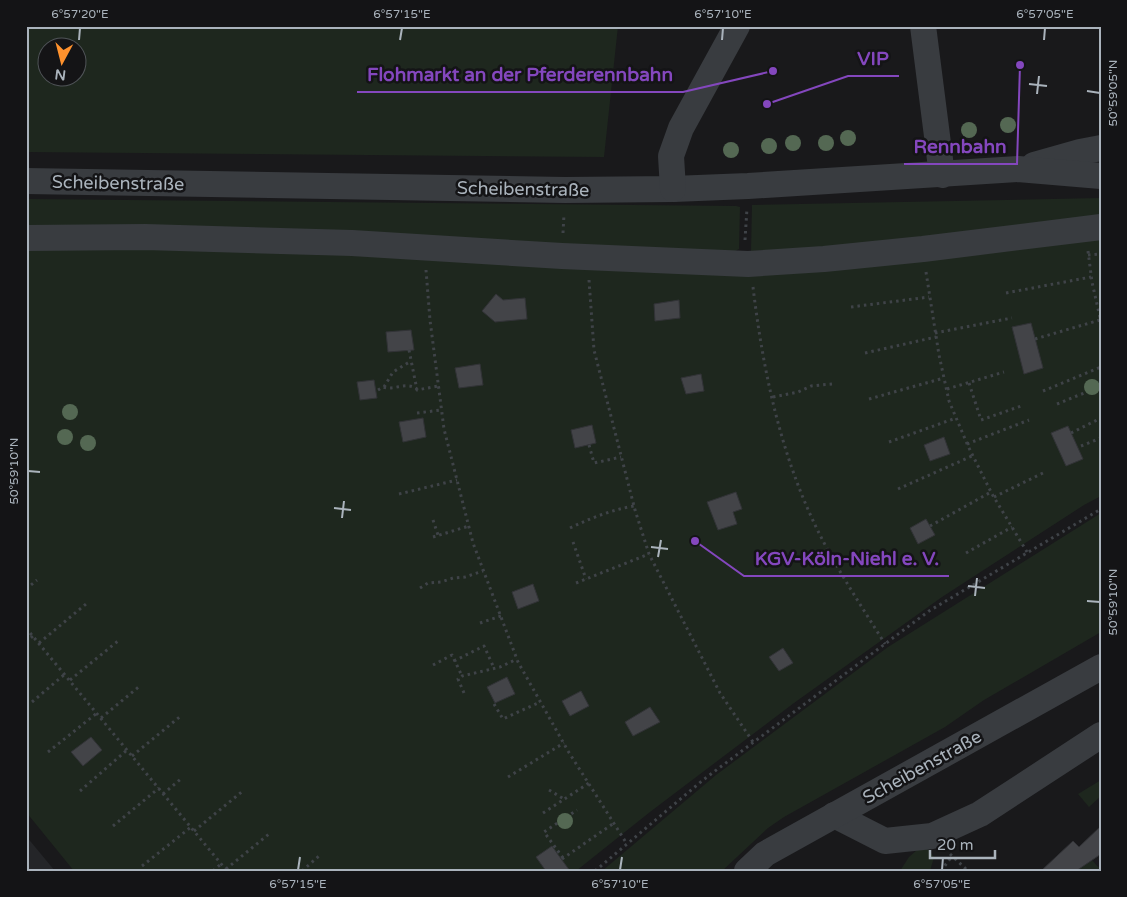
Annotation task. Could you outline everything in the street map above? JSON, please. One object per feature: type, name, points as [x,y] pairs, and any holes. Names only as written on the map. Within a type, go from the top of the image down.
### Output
[{"type":"street","points":[[673,189],[672,156],[680,128],[737,26]]},
{"type":"street","points":[[923,26],[942,174]]},
{"type":"street","name":"Scheibenstraße","points":[[1018,169],[1101,148]]},
{"type":"street","name":"Scheibenstraße","points":[[26,181],[565,190],[748,186],[1018,169],[1101,176]]},
{"type":"street","points":[[26,238],[145,237],[342,243],[562,256],[748,264],[824,260],[1093,227]]},
{"type":"street","name":"Scheibenstraße","points":[[747,871],[765,854],[1101,668]]},
{"type":"street","points":[[834,815],[886,841],[932,836],[980,814],[1101,735]]},
{"type":"path","points":[[748,186],[745,252],[752,279],[759,333],[772,397],[793,472],[819,533],[885,644]]},
{"type":"path","points":[[562,256],[565,190]]},
{"type":"path","points":[[1035,339],[1100,321],[1088,255],[1093,227]]},
{"type":"path","points":[[425,248],[430,320],[444,429],[469,526],[483,571],[517,660],[564,743],[627,844]]},
{"type":"path","points":[[923,249],[929,297],[944,378],[956,418],[972,456],[991,492],[1027,552]]},
{"type":"path","points":[[1088,255],[1101,254]]},
{"type":"path","points":[[588,257],[594,350],[634,506],[649,554],[720,693],[753,742]]},
{"type":"path","points":[[1006,293],[1091,277]]},
{"type":"path","points":[[850,307],[929,297]]},
{"type":"path","points":[[865,352],[1012,318]]},
{"type":"path","points":[[409,350],[417,390]]},
{"type":"path","points":[[384,388],[393,372],[411,361]]},
{"type":"path","points":[[1042,391],[1101,367]]},
{"type":"path","points":[[947,389],[1004,372]]},
{"type":"path","points":[[869,399],[944,378]]},
{"type":"path","points":[[968,383],[981,420],[1024,405]]},
{"type":"path","points":[[772,397],[798,392],[811,386],[832,384]]},
{"type":"path","points":[[378,390],[407,386],[414,387],[417,390],[438,386]]},
{"type":"path","points":[[1056,404],[1099,388],[1101,392]]},
{"type":"path","points":[[417,414],[442,410]]},
{"type":"path","points":[[889,442],[956,418]]},
{"type":"path","points":[[1071,432],[1101,418]]},
{"type":"path","points":[[967,444],[1029,420]]},
{"type":"path","points":[[1081,446],[1101,438]]},
{"type":"path","points":[[589,445],[594,463],[621,456]]},
{"type":"path","points":[[898,489],[972,456]]},
{"type":"path","points":[[994,497],[1045,472]]},
{"type":"path","points":[[399,494],[457,480]]},
{"type":"path","points":[[930,526],[991,492]]},
{"type":"path","points":[[570,528],[614,510],[634,506]]},
{"type":"path","points":[[595,871],[703,780],[929,611],[1101,509]]},
{"type":"path","points":[[433,520],[438,535]]},
{"type":"path","points":[[433,537],[469,526]]},
{"type":"path","points":[[966,553],[1012,527]]},
{"type":"path","points":[[573,542],[586,579]]},
{"type":"path","points":[[576,583],[649,554]]},
{"type":"path","points":[[420,588],[428,583],[441,582],[453,578],[465,578],[483,571]]},
{"type":"path","points":[[26,589],[37,580]]},
{"type":"path","points":[[39,643],[86,604]]},
{"type":"path","points":[[480,623],[501,616]]},
{"type":"path","points":[[26,628],[226,870],[269,834]]},
{"type":"path","points":[[26,642],[33,636]]},
{"type":"path","points":[[70,680],[118,641]]},
{"type":"path","points":[[454,661],[484,646],[494,668]]},
{"type":"path","points":[[433,664],[452,656],[462,676]]},
{"type":"path","points":[[464,693],[458,679],[462,676],[517,660]]},
{"type":"path","points":[[32,702],[65,674]]},
{"type":"path","points":[[101,718],[141,684]]},
{"type":"path","points":[[494,704],[503,719],[540,702]]},
{"type":"path","points":[[48,752],[96,713]]},
{"type":"path","points":[[132,756],[182,715]]},
{"type":"path","points":[[508,777],[564,743]]},
{"type":"path","points":[[80,791],[127,750]]},
{"type":"path","points":[[164,794],[182,778]]},
{"type":"path","points":[[543,813],[588,783]]},
{"type":"path","points":[[112,826],[159,788]]},
{"type":"path","points":[[194,831],[244,790]]},
{"type":"path","points":[[550,790],[564,799]]},
{"type":"path","points":[[577,810],[544,832],[562,859],[614,823]]},
{"type":"path","points":[[142,866],[191,827]]},
{"type":"path","points":[[302,871],[319,856]]},
{"type":"path","points":[[941,871],[952,856]]},
{"type":"path","points":[[214,871],[222,864]]},
{"type":"shaded area","points":[[26,26],[618,26],[604,157],[26,152]]},
{"type":"shaded area","points":[[1101,198],[1101,221],[938,243],[751,251],[752,205]]},
{"type":"shaded area","points":[[26,199],[736,206],[740,207],[739,249],[726,256],[26,236]]},
{"type":"shaded area","points":[[1101,232],[1101,496],[1084,505],[942,597],[794,703],[650,812],[576,871],[74,871],[26,812],[26,245],[596,263]]},
{"type":"shaded area","points":[[1101,513],[1101,632],[984,700],[945,727],[784,817],[768,828],[722,871],[602,871],[716,775],[888,647]]},
{"type":"shaded area","points":[[1101,780],[1101,796],[1089,807],[1078,794]]},
{"type":"shaded area","points":[[26,836],[55,871],[26,871]]},
{"type":"shaded area","points":[[924,844],[934,857],[930,871],[900,871],[909,857]]},
{"type":"shaded area","points":[[1092,860],[1098,867],[1101,865],[1101,871],[1076,871]]},
{"type":"building","points":[[496,294],[503,300],[525,298],[527,319],[495,322],[482,311]]},
{"type":"building","points":[[679,300],[680,318],[655,321],[654,304]]},
{"type":"building","points":[[1031,323],[1043,368],[1024,374],[1012,327]]},
{"type":"building","points":[[411,330],[414,350],[388,352],[386,332]]},
{"type":"building","points":[[480,364],[483,385],[459,388],[455,368]]},
{"type":"building","points":[[701,374],[704,391],[686,394],[681,378]]},
{"type":"building","points":[[374,380],[377,398],[360,400],[357,382]]},
{"type":"building","points":[[423,418],[426,437],[403,442],[399,422]]},
{"type":"building","points":[[592,425],[596,443],[575,448],[571,430]]},
{"type":"building","points":[[1068,426],[1083,459],[1066,466],[1051,433]]},
{"type":"building","points":[[944,437],[950,454],[930,461],[924,445]]},
{"type":"building","points":[[736,492],[742,509],[733,512],[737,524],[718,530],[707,502]]},
{"type":"building","points":[[926,519],[935,535],[918,544],[910,528]]},
{"type":"building","points":[[533,584],[539,601],[518,609],[512,592]]},
{"type":"building","points":[[783,648],[793,663],[779,671],[769,657]]},
{"type":"building","points":[[507,677],[515,694],[495,703],[487,687]]},
{"type":"building","points":[[581,691],[589,706],[570,716],[562,701]]},
{"type":"building","points":[[650,707],[660,722],[633,736],[625,722]]},
{"type":"building","points":[[91,737],[102,750],[83,766],[71,752]]},
{"type":"building","points":[[1101,826],[1101,854],[1076,871],[1041,871],[1073,841],[1079,847]]},
{"type":"building","points":[[552,846],[570,871],[546,871],[536,857]]},
{"type":"place","name":"Rennbahn","points":[[1020,65]]},
{"type":"place","name":"Flohmarkt an der Pferderennbahn","points":[[773,71]]},
{"type":"place","name":"VIP","points":[[767,104]]},
{"type":"place","name":"KGV-Köln-Niehl e. V.","points":[[695,541]]}]
